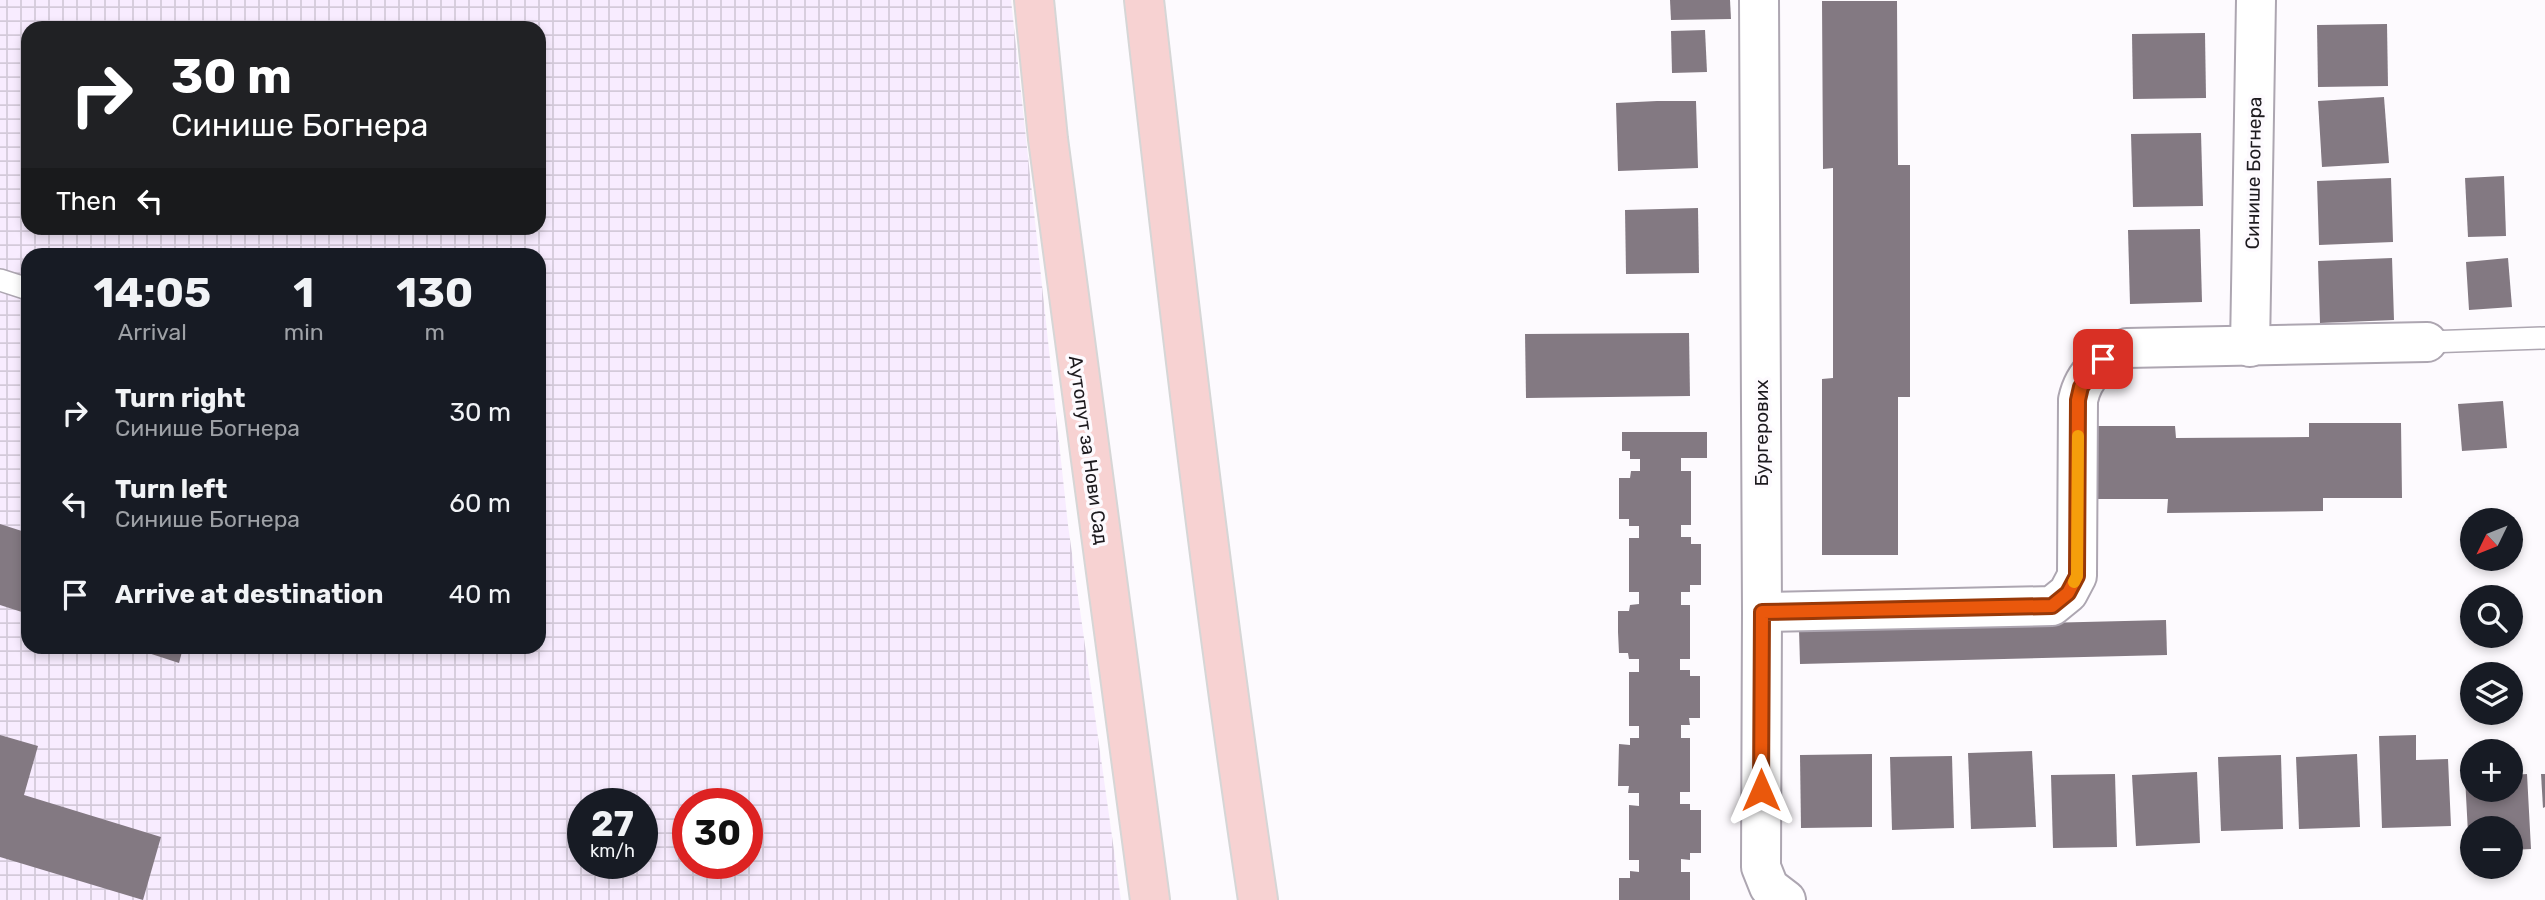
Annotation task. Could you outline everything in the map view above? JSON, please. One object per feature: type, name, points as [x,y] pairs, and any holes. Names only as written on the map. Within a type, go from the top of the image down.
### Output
[{"type":"main road","name":"Аутопут за Нови Сад","points":[[1034,0],[1050,153],[1150,900]]},
{"type":"main road","points":[[1144,0],[1229,706],[1258,900]]},
{"type":"street","name":"Бургерових","points":[[1759,0],[1762,612],[1760,867],[1769,887],[1786,900]]},
{"type":"street","name":"Синише Богнера","points":[[2250,346],[2256,0]]},
{"type":"street","points":[[1762,612],[2052,606],[2068,593],[2077,576],[2078,400],[2081,387],[2103,359],[2127,348],[2427,342]]},
{"type":"lane","points":[[0,280],[21,287]]},
{"type":"lane","points":[[2427,342],[2545,338]]},
{"type":"shaded area","points":[[0,0],[1011,0],[1068,525],[1121,900],[0,900]]},
{"type":"building","points":[[1670,0],[1730,0],[1731,19],[1671,20]]},
{"type":"building","points":[[1822,1],[1897,1],[1898,165],[1910,165],[1910,397],[1898,397],[1898,555],[1822,555],[1822,379],[1833,378],[1833,168],[1823,169]]},
{"type":"building","points":[[2387,24],[2388,86],[2318,87],[2317,25]]},
{"type":"building","points":[[1705,30],[1707,72],[1672,73],[1671,31]]},
{"type":"building","points":[[2205,33],[2206,98],[2133,99],[2132,34]]},
{"type":"building","points":[[2384,97],[2389,163],[2322,167],[2318,101]]},
{"type":"building","points":[[1696,101],[1698,168],[1618,171],[1616,103]]},
{"type":"building","points":[[2201,133],[2203,206],[2133,207],[2131,134]]},
{"type":"building","points":[[2504,176],[2506,236],[2468,237],[2465,178]]},
{"type":"building","points":[[2391,178],[2393,242],[2319,245],[2317,181]]},
{"type":"building","points":[[1698,208],[1699,273],[1626,274],[1625,210]]},
{"type":"building","points":[[2200,229],[2202,302],[2130,304],[2128,230]]},
{"type":"building","points":[[2392,258],[2394,320],[2320,323],[2318,261]]},
{"type":"building","points":[[2508,258],[2512,307],[2469,310],[2466,262]]},
{"type":"building","points":[[1689,333],[1690,396],[1526,398],[1525,334]]},
{"type":"building","points":[[2503,401],[2507,448],[2462,451],[2458,404]]},
{"type":"building","points":[[2309,423],[2401,423],[2402,498],[2323,498],[2323,511],[2167,513],[2168,499],[2094,499],[2093,426],[2175,426],[2176,438],[2309,437]]},
{"type":"building","points":[[1622,432],[1707,432],[1707,458],[1681,458],[1681,471],[1691,471],[1691,525],[1681,525],[1681,537],[1691,537],[1691,544],[1701,544],[1701,585],[1690,585],[1690,592],[1681,592],[1681,605],[1690,605],[1690,659],[1680,659],[1680,670],[1690,670],[1690,676],[1700,676],[1700,718],[1689,718],[1690,725],[1681,725],[1681,738],[1690,738],[1690,792],[1680,792],[1680,804],[1690,804],[1690,810],[1701,810],[1701,853],[1690,853],[1690,860],[1681,859],[1681,872],[1690,872],[1690,900],[1619,900],[1619,878],[1630,878],[1630,871],[1639,872],[1639,860],[1629,860],[1629,805],[1639,806],[1639,793],[1628,793],[1629,786],[1618,786],[1619,744],[1630,745],[1630,738],[1639,738],[1639,726],[1629,726],[1629,672],[1639,672],[1639,659],[1629,659],[1628,653],[1619,653],[1618,611],[1629,611],[1630,605],[1639,604],[1639,592],[1629,592],[1629,538],[1639,538],[1639,526],[1629,526],[1629,519],[1619,519],[1619,478],[1630,478],[1631,471],[1640,471],[1640,459],[1630,459],[1630,451],[1622,451]]},
{"type":"building","points":[[0,524],[21,531],[21,612],[0,605]]},
{"type":"building","points":[[2166,620],[2167,655],[1800,664],[1799,629]]},
{"type":"building","points":[[151,654],[181,654],[179,663]]},
{"type":"building","points":[[0,735],[38,746],[24,795],[161,837],[143,900],[0,857]]},
{"type":"building","points":[[2416,735],[2416,760],[2448,759],[2451,826],[2382,828],[2379,736]]},
{"type":"building","points":[[2032,751],[2036,827],[1971,829],[1968,753]]},
{"type":"building","points":[[1872,754],[1872,827],[1801,828],[1800,755]]},
{"type":"building","points":[[2357,754],[2360,827],[2299,829],[2296,757]]},
{"type":"building","points":[[2281,755],[2283,829],[2221,831],[2218,757]]},
{"type":"building","points":[[1952,756],[1954,828],[1892,830],[1890,757]]},
{"type":"building","points":[[2197,772],[2200,843],[2136,846],[2132,775]]},
{"type":"building","points":[[2115,774],[2117,847],[2053,848],[2051,775]]},
{"type":"building","points":[[2523,774],[2527,774],[2531,849],[2523,849],[2523,816],[2467,816],[2466,802],[2523,802]]},
{"type":"building","points":[[2541,774],[2545,774],[2543,808]]},
{"type":"slow traffic","points":[[2074,582],[2077,576],[2078,436]]},
{"type":"route","points":[[1761,790],[1762,612],[2052,606],[2068,593],[2077,576],[2078,400],[2081,387],[2103,359]]}]
